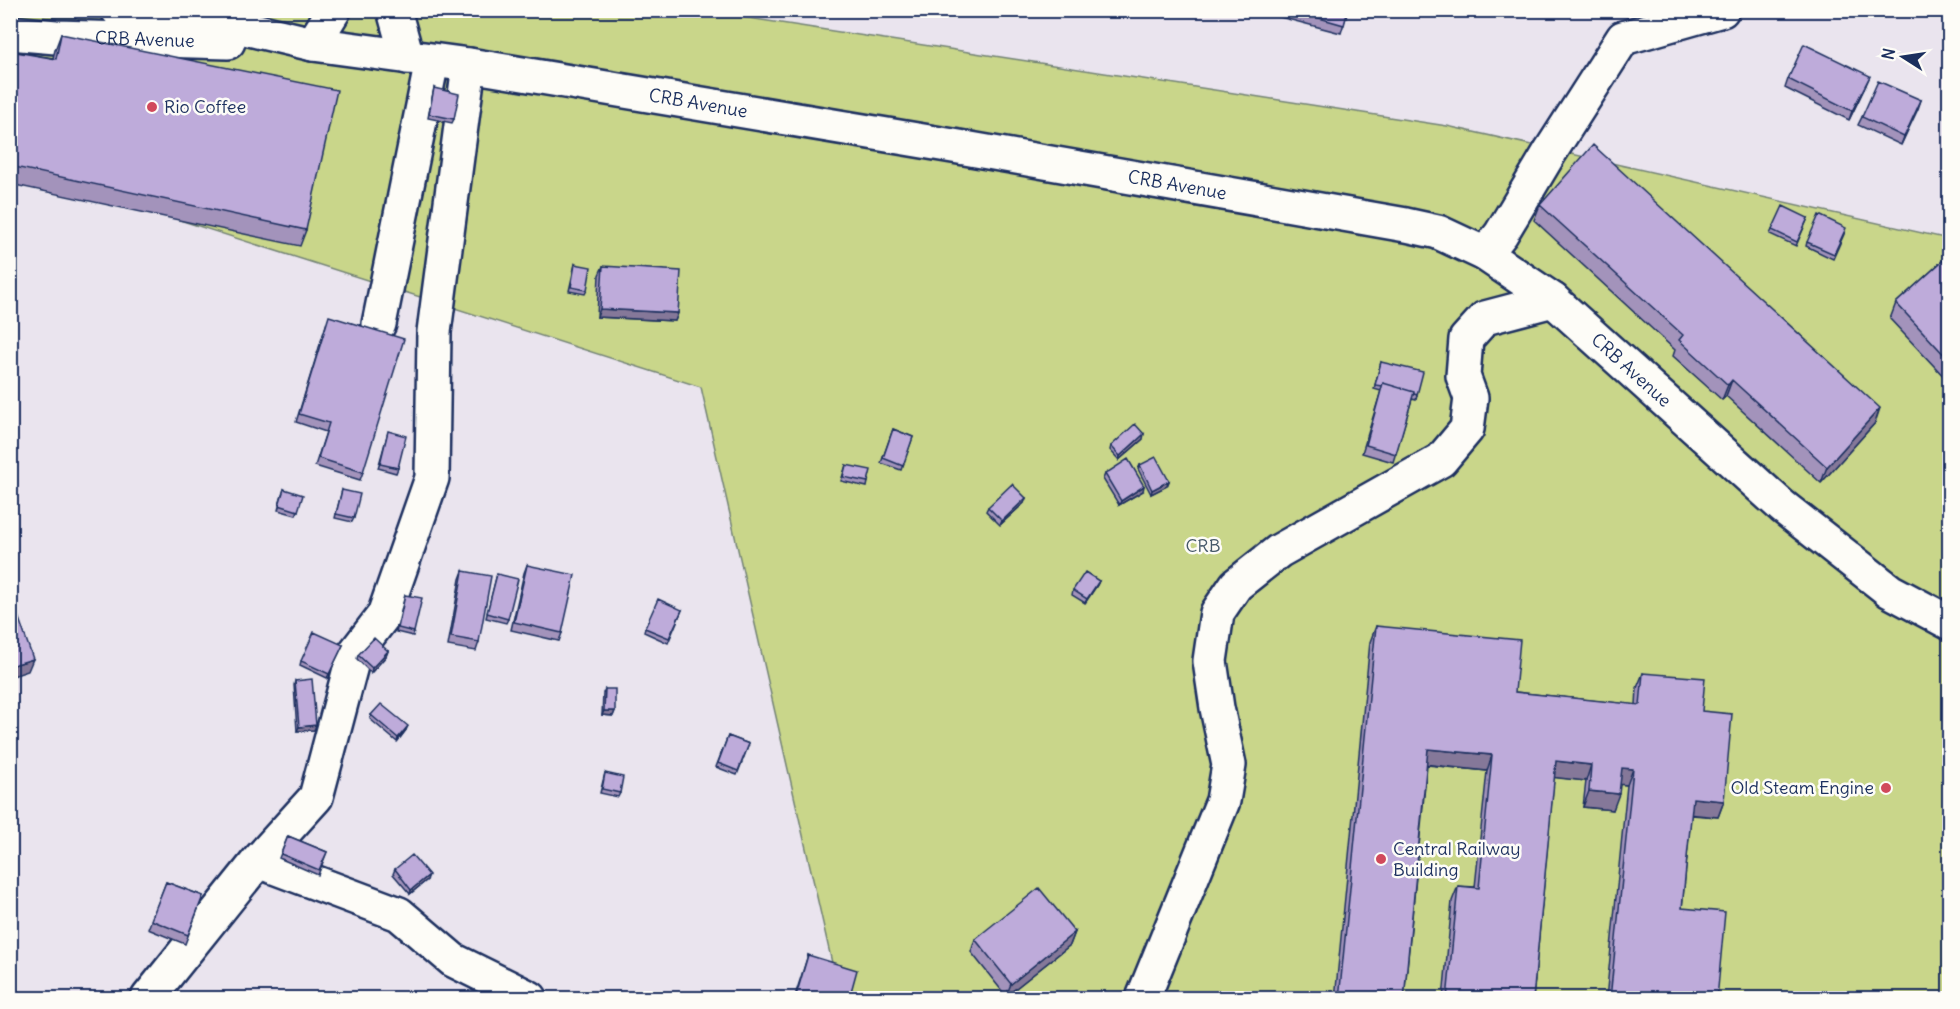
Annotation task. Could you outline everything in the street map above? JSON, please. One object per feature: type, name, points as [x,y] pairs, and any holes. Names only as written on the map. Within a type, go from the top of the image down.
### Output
[{"type":"street","name":"CRB Avenue","points":[[118,10],[224,23],[313,44],[418,64],[469,65],[970,149],[1438,232],[1485,254],[1553,300],[1783,507],[1890,591],[1950,623]]},
{"type":"street","points":[[313,44],[333,10]]},
{"type":"street","points":[[379,324],[418,64],[394,10]]},
{"type":"street","points":[[1485,254],[1500,234],[1623,38],[1683,15],[1722,10]]},
{"type":"street","name":"CRB Avenue","points":[[10,33],[56,37],[223,43],[278,35]]},
{"type":"street","points":[[148,999],[258,861],[316,797],[354,654],[384,615],[432,478],[434,333],[469,65]]},
{"type":"street","points":[[1143,999],[1223,801],[1229,765],[1210,661],[1217,613],[1236,585],[1279,551],[1441,460],[1467,429],[1471,398],[1463,376],[1466,339],[1485,318],[1553,300]]},
{"type":"street","points":[[258,861],[399,914],[453,960],[530,999]]},
{"type":"green space","name":"CRB","points":[[697,10],[1447,126],[1949,239],[1949,998],[840,998],[701,387],[11,166],[11,11]]},
{"type":"building","points":[[1291,10],[1348,10],[1344,25]]},
{"type":"building","points":[[61,34],[337,90],[306,230],[10,166],[10,51],[56,59]]},
{"type":"building","points":[[1804,44],[1870,76],[1852,111],[1788,79]]},
{"type":"building","points":[[1878,81],[1921,100],[1904,137],[1862,117]]},
{"type":"building","points":[[434,88],[459,94],[454,119],[429,114]]},
{"type":"building","points":[[1593,145],[1880,408],[1827,467],[1732,380],[1728,385],[1679,340],[1683,335],[1540,205]]},
{"type":"building","points":[[1783,206],[1808,218],[1797,242],[1772,230]]},
{"type":"building","points":[[1819,215],[1846,228],[1834,254],[1807,242]]},
{"type":"building","points":[[1950,254],[1950,361],[1896,303]]},
{"type":"building","points":[[575,264],[591,267],[587,290],[571,287]]},
{"type":"building","points":[[603,266],[681,271],[678,313],[600,309]]},
{"type":"building","points":[[329,316],[404,339],[363,472],[318,458],[329,423],[299,414]]},
{"type":"building","points":[[1381,362],[1423,372],[1417,395],[1414,392],[1383,383],[1382,386],[1375,385]]},
{"type":"building","points":[[1383,383],[1414,392],[1396,454],[1366,445]]},
{"type":"building","points":[[1135,424],[1144,434],[1120,456],[1111,446]]},
{"type":"building","points":[[893,429],[913,437],[903,466],[883,458]]},
{"type":"building","points":[[388,431],[406,436],[398,468],[380,464]]},
{"type":"building","points":[[1156,457],[1169,481],[1152,490],[1140,465]]},
{"type":"building","points":[[1128,459],[1144,486],[1121,501],[1105,474]]},
{"type":"building","points":[[846,465],[871,470],[868,482],[843,477]]},
{"type":"building","points":[[1012,484],[1026,498],[1002,521],[988,507]]},
{"type":"building","points":[[284,489],[303,495],[298,511],[279,505]]},
{"type":"building","points":[[342,490],[360,494],[354,518],[336,514]]},
{"type":"building","points":[[527,565],[575,575],[562,633],[514,622]]},
{"type":"building","points":[[463,571],[491,576],[479,642],[451,637]]},
{"type":"building","points":[[1085,572],[1099,581],[1087,599],[1073,590]]},
{"type":"building","points":[[497,574],[518,579],[508,619],[487,613]]},
{"type":"building","points":[[405,595],[422,598],[414,632],[398,628]]},
{"type":"building","points":[[658,599],[682,610],[669,638],[645,628]]},
{"type":"building","points":[[15,607],[33,659],[10,666],[10,608]]},
{"type":"building","name":"Central Railway Building","points":[[1376,626],[1520,640],[1515,692],[1640,705],[1643,673],[1705,678],[1702,711],[1732,714],[1724,801],[1693,798],[1682,908],[1725,912],[1717,999],[1610,999],[1633,769],[1622,768],[1619,794],[1589,791],[1591,765],[1556,761],[1533,999],[1447,999],[1458,886],[1479,888],[1492,755],[1428,749],[1404,999],[1339,999]]},
{"type":"building","points":[[314,632],[343,645],[329,674],[301,661]]},
{"type":"building","points":[[374,638],[388,651],[372,668],[358,655]]},
{"type":"building","points":[[312,679],[316,725],[299,727],[295,681]]},
{"type":"building","points":[[605,689],[615,689],[615,711],[604,711]]},
{"type":"building","points":[[381,704],[408,726],[398,738],[371,715]]},
{"type":"building","points":[[728,736],[749,744],[738,771],[718,763]]},
{"type":"building","points":[[605,773],[623,777],[620,793],[602,789]]},
{"type":"building","points":[[288,836],[327,852],[319,870],[281,854]]},
{"type":"building","points":[[412,855],[429,875],[411,890],[395,869]]},
{"type":"building","points":[[166,882],[203,896],[188,935],[151,920]]},
{"type":"building","points":[[1039,888],[1075,932],[1011,984],[975,939]]},
{"type":"building","points":[[808,955],[857,970],[849,999],[795,999]]},
{"type":"place","name":"Rio Coffee","points":[[152,107]]},
{"type":"place","name":"Old Steam Engine","points":[[1886,788]]},
{"type":"place","name":"Central Railway Building","points":[[1381,859]]}]
